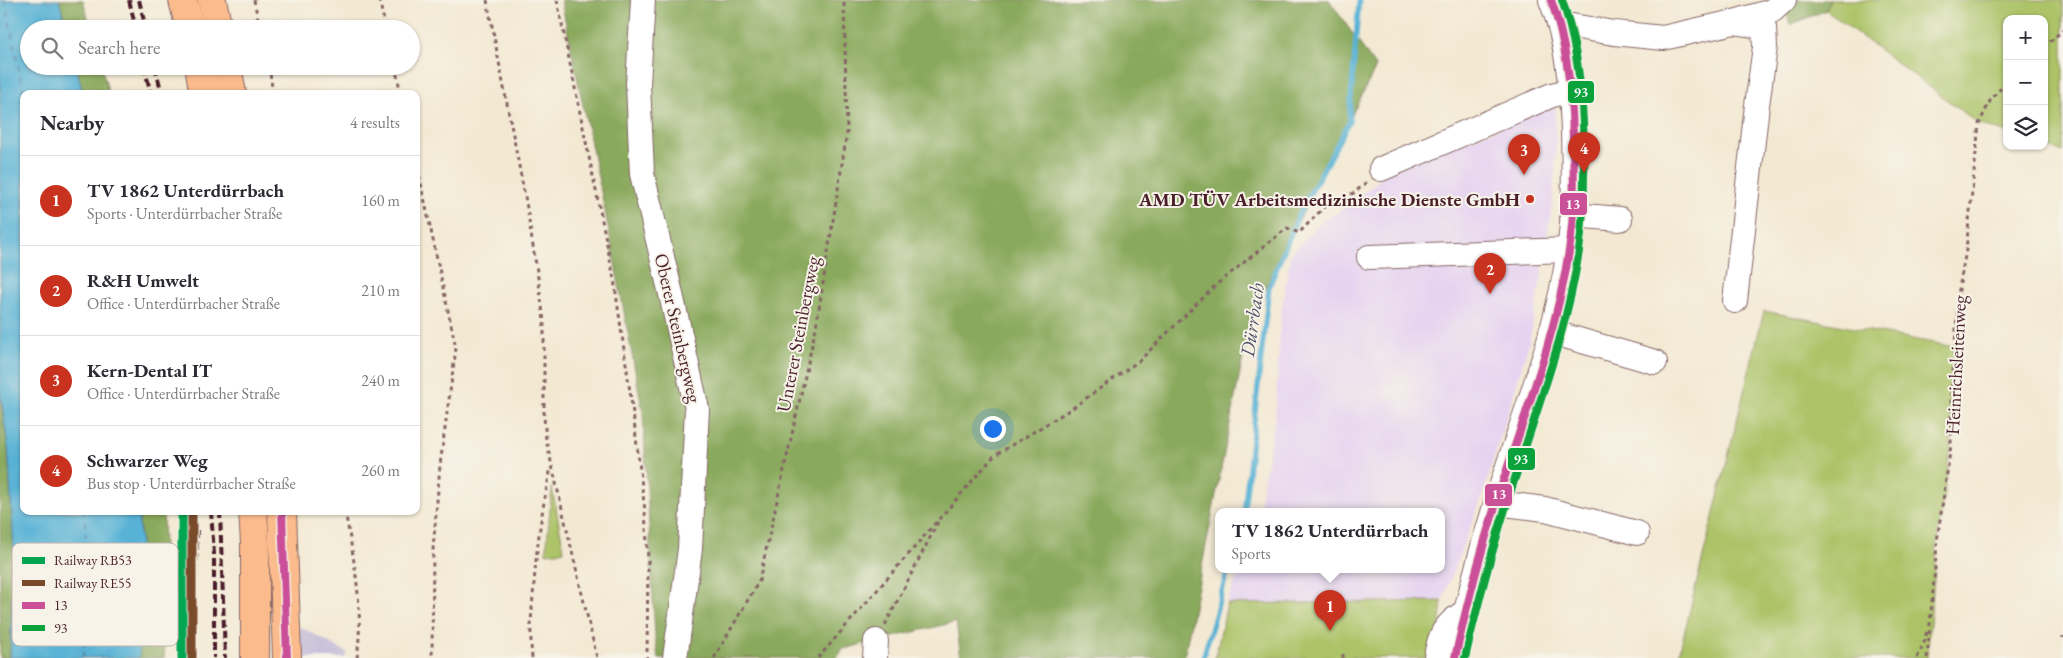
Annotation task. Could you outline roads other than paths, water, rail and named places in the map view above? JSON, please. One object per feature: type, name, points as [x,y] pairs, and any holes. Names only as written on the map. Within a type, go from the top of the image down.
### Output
[{"type":"highway","points":[[183,0],[188,20]]},
{"type":"highway","points":[[212,0],[216,20]]},
{"type":"highway","points":[[201,75],[203,90]]},
{"type":"highway","points":[[229,75],[231,90]]},
{"type":"highway","points":[[253,515],[255,658]]},
{"type":"highway","points":[[282,515],[287,658]]},
{"type":"street","name":"Oberer Steinbergweg","points":[[643,0],[638,84],[642,174],[696,409],[690,549],[675,658]]},
{"type":"street","points":[[1557,8],[1614,33],[1663,38],[1734,22],[1772,11],[1784,0]]},
{"type":"street","points":[[1455,658],[1465,612],[1496,503],[1530,407],[1551,332],[1569,250],[1574,157],[1571,90],[1568,57],[1557,8]]},
{"type":"street","points":[[1734,22],[1764,26],[1765,47],[1735,300]]},
{"type":"street","points":[[1381,169],[1552,95],[1571,90]]},
{"type":"street","points":[[1572,215],[1620,219]]},
{"type":"street","points":[[1369,257],[1569,250]]},
{"type":"street","points":[[1551,332],[1655,362]]},
{"type":"street","points":[[1496,503],[1545,510],[1637,533]]},
{"type":"street","points":[[1436,658],[1444,629],[1455,618],[1465,612]]},
{"type":"water","points":[[0,0],[59,0],[65,20],[20,20],[20,75],[78,75],[82,90],[20,90],[20,515],[138,515],[141,543],[13,543],[8,447],[0,391]]},
{"type":"water","points":[[12,605],[12,646],[140,646],[139,658],[10,658]]},
{"type":"waterway","name":"Dürrbach","points":[[1244,508],[1269,287],[1299,214],[1349,122],[1359,0]]},
{"type":"waterway","name":"Dürrbach","points":[[1203,658],[1227,573]]},
{"type":"railway","points":[[129,0],[134,20]]},
{"type":"railway","points":[[139,0],[144,20]]},
{"type":"railway","points":[[146,75],[150,90]]},
{"type":"railway","points":[[157,75],[161,90]]},
{"type":"railway","points":[[211,515],[214,554],[214,658]]},
{"type":"railway","points":[[220,515],[225,658]]},
{"type":"railway","points":[[194,658],[197,527]]},
{"type":"rail line","name":"RB53","points":[[182,515],[182,658]]},
{"type":"rail line","name":"RE55","points":[[192,515],[192,658]]},
{"type":"place","name":"Schwarzer Weg","points":[[1584,173]]},
{"type":"place","name":"Kern-Dental IT","points":[[1524,175]]},
{"type":"place","name":"AMD TÜV Arbeitsmedizinische Dienste GmbH","points":[[1530,199]]},
{"type":"place","name":"R&H Umwelt","points":[[1490,294]]},
{"type":"place","name":"TV 1862 Unterdürrbach","points":[[1330,631]]}]
